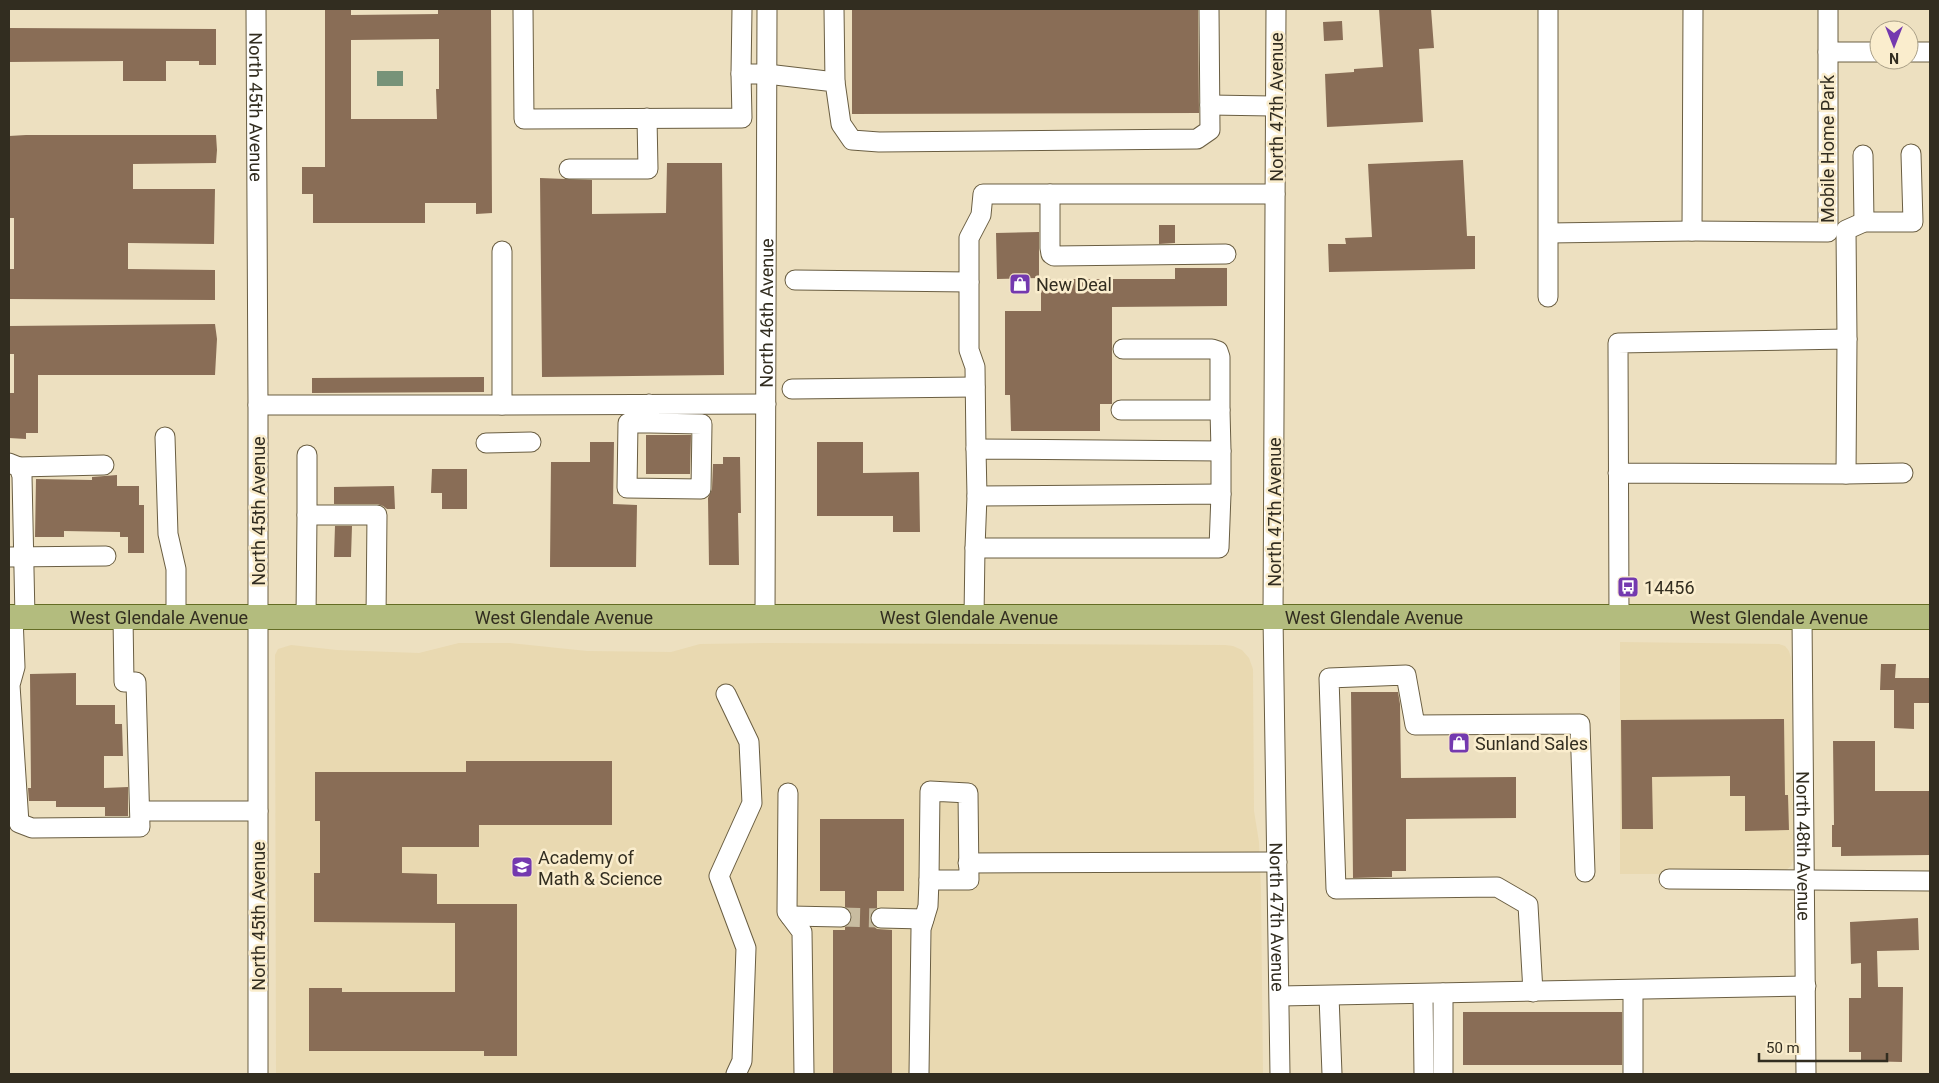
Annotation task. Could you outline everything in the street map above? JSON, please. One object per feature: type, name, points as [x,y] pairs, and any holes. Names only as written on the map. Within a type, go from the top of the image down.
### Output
[{"type":"main road","name":"West Glendale Avenue","points":[[15,617],[1930,617]]},
{"type":"street","name":"North 45th Avenue","points":[[256,9],[258,1074]]},
{"type":"street","points":[[523,9],[524,119],[742,118],[742,9]]},
{"type":"street","name":"North 46th Avenue","points":[[765,617],[767,9]]},
{"type":"street","points":[[834,9],[836,82],[841,124],[852,140],[879,142],[1197,139],[1210,130],[1209,9]]},
{"type":"street","name":"North 47th Avenue","points":[[1276,9],[1273,617],[1280,1074]]},
{"type":"street","points":[[1548,9],[1548,298]]},
{"type":"street","points":[[1692,230],[1693,9]]},
{"type":"street","name":"Mobile Home Park","points":[[1549,233],[1692,230],[1828,232],[1828,9]]},
{"type":"street","name":"Mobile Home Park","points":[[1828,52],[1869,52]]},
{"type":"street","points":[[741,74],[767,74],[836,82]]},
{"type":"street","points":[[1210,105],[1276,106]]},
{"type":"street","points":[[569,169],[648,169],[647,118]]},
{"type":"street","points":[[1846,474],[1846,230],[1864,222],[1912,222],[1911,154]]},
{"type":"street","points":[[1863,155],[1864,222]]},
{"type":"street","points":[[974,617],[977,496],[974,364],[969,350],[969,238],[981,215],[982,194],[1275,194]]},
{"type":"street","points":[[1050,194],[1050,248],[1051,254],[1054,256],[1226,254]]},
{"type":"street","points":[[502,251],[502,405]]},
{"type":"street","points":[[795,280],[969,282]]},
{"type":"street","points":[[1619,617],[1618,343],[1847,339]]},
{"type":"street","points":[[975,548],[1219,548],[1221,452],[1220,357],[1218,351],[1212,349],[1123,349]]},
{"type":"street","points":[[792,389],[975,386]]},
{"type":"street","points":[[650,404],[650,423]]},
{"type":"street","points":[[258,405],[766,404]]},
{"type":"street","points":[[1120,410],[1220,410]]},
{"type":"street","points":[[628,423],[650,423],[702,424],[701,489],[627,488],[628,423]]},
{"type":"street","points":[[165,437],[168,534],[176,569],[176,617]]},
{"type":"street","points":[[486,443],[531,442]]},
{"type":"street","points":[[976,449],[1221,452]]},
{"type":"street","points":[[306,617],[307,455]]},
{"type":"street","points":[[14,465],[104,464]]},
{"type":"street","points":[[14,465],[22,476],[16,517],[15,667],[10,685],[19,823],[32,828],[140,827],[136,682],[124,682],[122,617]]},
{"type":"street","points":[[1618,473],[1903,473]]},
{"type":"street","points":[[977,496],[1220,494]]},
{"type":"street","points":[[307,515],[377,515],[376,617]]},
{"type":"street","points":[[16,557],[106,556]]},
{"type":"street","name":"North 48th Avenue","points":[[1802,617],[1806,1074]]},
{"type":"street","points":[[1533,992],[1528,904],[1497,887],[1336,889],[1329,678],[1406,675],[1415,725],[1580,724],[1585,872]]},
{"type":"street","points":[[726,694],[749,742],[752,803],[719,876],[746,948],[742,1061],[736,1074]]},
{"type":"street","points":[[919,1074],[921,929],[928,906],[930,791],[968,793],[969,880],[929,880]]},
{"type":"street","points":[[788,793],[787,912],[802,932],[804,1074]]},
{"type":"street","points":[[140,811],[258,811]]},
{"type":"street","points":[[968,863],[1277,862]]},
{"type":"street","points":[[1669,879],[1930,881]]},
{"type":"street","points":[[790,916],[841,917]]},
{"type":"street","points":[[881,918],[924,919]]},
{"type":"street","points":[[1280,996],[1806,986]]},
{"type":"street","points":[[1633,990],[1633,1074]]},
{"type":"street","points":[[1443,993],[1443,1074]]},
{"type":"street","points":[[1423,994],[1424,1074]]},
{"type":"street","points":[[1329,996],[1332,1074]]},
{"type":"shaded area","points":[[377,71],[403,71],[403,86],[377,86]]},
{"type":"shaded area","points":[[1620,642],[1779,644],[1785,646],[1789,651],[1791,658],[1794,857],[1791,866],[1786,870],[1771,874],[1620,874]]},
{"type":"shaded area","points":[[459,643],[510,643],[587,651],[671,652],[700,644],[767,643],[1225,645],[1242,650],[1249,658],[1253,669],[1254,811],[1259,842],[1261,891],[1263,1074],[276,1074],[275,655],[278,649],[291,645],[337,650],[419,653]]},
{"type":"building","points":[[325,9],[351,9],[351,15],[438,14],[438,9],[491,9],[492,213],[476,214],[476,203],[425,203],[425,223],[313,223],[313,194],[302,194],[302,167],[325,167]],"holes":[[[439,39],[439,89],[436,89],[437,119],[351,119],[351,40]]]},
{"type":"building","points":[[852,9],[1198,9],[1199,113],[852,114]]},
{"type":"building","points":[[1379,9],[1431,9],[1434,48],[1419,49],[1423,122],[1327,127],[1325,74],[1383,67]]},
{"type":"building","points":[[1342,21],[1343,40],[1324,41],[1323,22]]},
{"type":"building","points":[[9,28],[216,29],[216,65],[199,65],[199,61],[166,61],[166,81],[123,81],[123,61],[9,62]]},
{"type":"building","points":[[216,135],[216,163],[133,164],[133,189],[215,189],[214,244],[128,243],[128,269],[215,270],[215,300],[9,299],[9,269],[14,269],[14,218],[9,218],[9,136]]},
{"type":"building","points":[[1463,160],[1467,236],[1475,236],[1475,269],[1329,272],[1328,244],[1346,244],[1345,238],[1372,237],[1368,164]]},
{"type":"building","points":[[667,163],[722,163],[724,375],[542,377],[540,178],[592,180],[592,214],[666,213]]},
{"type":"building","points":[[1159,225],[1175,225],[1175,243],[1159,244]]},
{"type":"building","points":[[1039,232],[1039,278],[997,279],[996,233]]},
{"type":"building","points":[[1175,268],[1227,268],[1227,306],[1112,307],[1112,404],[1100,404],[1100,431],[1011,431],[1010,395],[1005,395],[1005,311],[1041,311],[1041,279],[1175,279]]},
{"type":"building","points":[[215,324],[217,339],[215,375],[38,375],[38,433],[26,433],[26,439],[9,438],[9,393],[14,393],[14,354],[9,354],[9,326]]},
{"type":"building","points":[[484,377],[484,392],[312,393],[312,378]]},
{"type":"building","points":[[646,435],[691,435],[690,474],[646,474]]},
{"type":"building","points":[[590,442],[614,442],[613,504],[637,505],[636,567],[550,567],[551,462],[590,462]]},
{"type":"building","points":[[817,442],[863,442],[863,473],[919,472],[920,532],[893,532],[893,516],[817,516]]},
{"type":"building","points":[[723,457],[740,457],[741,513],[738,513],[739,565],[709,565],[708,498],[712,489],[713,464],[723,464]]},
{"type":"building","points":[[432,469],[467,469],[467,509],[442,509],[442,493],[431,493]]},
{"type":"building","points":[[117,475],[117,486],[139,486],[139,505],[144,505],[144,553],[128,553],[128,537],[120,537],[120,532],[64,531],[64,537],[35,537],[36,479],[92,480],[92,477]]},
{"type":"building","points":[[394,486],[395,509],[387,509],[377,504],[334,504],[334,487]]},
{"type":"building","points":[[335,526],[352,526],[351,557],[334,557]]},
{"type":"building","points":[[1881,664],[1896,664],[1895,678],[1930,678],[1930,703],[1914,703],[1914,729],[1894,728],[1894,690],[1880,690]]},
{"type":"building","points":[[76,673],[76,705],[115,705],[115,724],[122,724],[123,756],[104,756],[104,788],[128,787],[128,816],[105,816],[105,807],[56,807],[56,801],[29,801],[28,788],[31,788],[30,674]]},
{"type":"building","points":[[1351,692],[1398,692],[1400,704],[1401,778],[1516,777],[1516,818],[1406,819],[1406,871],[1392,871],[1392,877],[1353,878]]},
{"type":"building","points":[[1784,719],[1785,795],[1788,795],[1789,830],[1745,831],[1745,796],[1730,796],[1730,776],[1652,777],[1653,829],[1622,829],[1621,720]]},
{"type":"building","points":[[1833,741],[1875,741],[1875,791],[1929,791],[1930,855],[1841,856],[1841,847],[1832,847],[1832,825],[1834,825]]},
{"type":"building","points":[[466,761],[612,761],[612,825],[479,825],[479,847],[402,847],[402,873],[437,874],[437,904],[517,904],[517,1056],[484,1056],[484,1051],[309,1051],[309,988],[342,988],[342,992],[455,992],[455,923],[314,922],[314,873],[320,873],[320,821],[315,821],[315,772],[466,772]]},
{"type":"building","points":[[820,819],[904,819],[904,891],[877,891],[877,908],[870,917],[871,924],[877,929],[892,930],[892,1074],[833,1074],[833,930],[845,930],[852,917],[851,911],[845,907],[845,891],[820,891]]},
{"type":"building","points":[[1918,918],[1919,950],[1877,951],[1878,987],[1903,987],[1902,1062],[1861,1061],[1861,1052],[1849,1052],[1849,998],[1861,998],[1861,963],[1851,964],[1850,922]]},
{"type":"building","points":[[1463,1012],[1622,1012],[1622,1065],[1463,1065]]},
{"type":"tunnel","points":[[841,917],[881,918]]},
{"type":"place","name":"New Deal","points":[[1020,284]]},
{"type":"place","name":"14456","points":[[1628,587]]},
{"type":"place","name":"Sunland Sales","points":[[1459,743]]},
{"type":"place","name":"Academy of Math & Science","points":[[522,867]]}]
